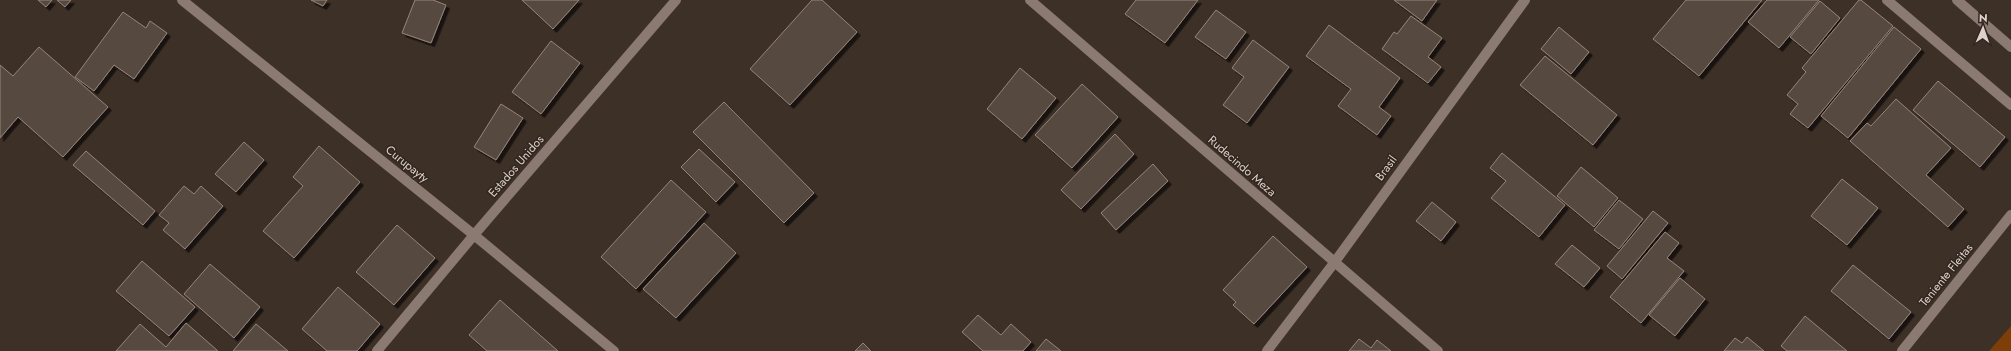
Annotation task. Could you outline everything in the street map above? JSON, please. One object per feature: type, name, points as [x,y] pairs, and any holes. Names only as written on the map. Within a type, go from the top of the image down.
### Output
[{"type":"street","name":"Curupayty","points":[[182,0],[474,235],[614,351]]},
{"type":"street","name":"Estados Unidos","points":[[377,351],[474,235],[676,0]]},
{"type":"street","name":"Rudecindo Meza","points":[[1030,0],[1438,351]]},
{"type":"street","name":"Brasil","points":[[1267,351],[1334,263],[1525,0]]},
{"type":"street","points":[[1887,0],[2011,105]]},
{"type":"street","points":[[1957,0],[2011,47]]},
{"type":"street","name":"Teniente Fleitas","points":[[1902,351],[2011,215]]},
{"type":"shaded area","points":[[2011,326],[2011,351],[1989,351]]},
{"type":"building","points":[[38,0],[52,0],[46,7]]},
{"type":"building","points":[[57,0],[71,0],[65,7]]},
{"type":"building","points":[[311,0],[327,0],[323,6]]},
{"type":"building","points":[[415,0],[433,0],[446,5],[431,43],[402,33]]},
{"type":"building","points":[[522,0],[579,0],[553,29]]},
{"type":"building","points":[[812,0],[822,0],[857,32],[790,105],[750,69]]},
{"type":"building","points":[[1136,0],[1198,0],[1165,43],[1125,14]]},
{"type":"building","points":[[1394,0],[1437,0],[1422,21]]},
{"type":"building","points":[[1686,0],[1762,0],[1699,76],[1653,39]]},
{"type":"building","points":[[1767,0],[1819,0],[1779,48],[1748,22]]},
{"type":"building","points":[[1859,0],[1861,0],[1893,26],[1808,128],[1790,114],[1798,104],[1787,95],[1806,72],[1802,68]]},
{"type":"building","points":[[1820,1],[1840,18],[1811,54],[1790,37]]},
{"type":"building","points":[[1216,10],[1246,32],[1226,59],[1195,37]]},
{"type":"building","points":[[123,12],[146,28],[150,21],[167,33],[134,79],[114,65],[94,91],[75,77]]},
{"type":"building","points":[[1411,16],[1442,38],[1428,57],[1441,67],[1428,83],[1382,49],[1394,32],[1397,34]]},
{"type":"building","points":[[1329,25],[1400,78],[1379,107],[1391,116],[1377,135],[1338,106],[1351,89],[1306,56]]},
{"type":"building","points":[[1559,27],[1589,52],[1571,74],[1541,49]]},
{"type":"building","points":[[1894,27],[1921,49],[1848,138],[1821,116]]},
{"type":"building","points":[[1253,40],[1289,67],[1247,123],[1223,105],[1244,77],[1232,68]]},
{"type":"building","points":[[551,41],[580,63],[541,114],[512,92]]},
{"type":"building","points":[[39,47],[108,107],[63,157],[18,117],[0,138],[0,65],[13,76]]},
{"type":"building","points":[[1545,56],[1617,115],[1593,145],[1520,85]]},
{"type":"building","points":[[1020,68],[1056,98],[1022,139],[987,109]]},
{"type":"building","points":[[1938,81],[2005,137],[1980,167],[1913,110]]},
{"type":"building","points":[[1082,84],[1118,117],[1072,168],[1035,135]]},
{"type":"building","points":[[1896,99],[1951,148],[1926,175],[1964,209],[1948,227],[1850,141],[1867,123],[1871,126]]},
{"type":"building","points":[[724,102],[814,193],[784,223],[693,132]]},
{"type":"building","points":[[501,104],[523,118],[496,160],[474,147]]},
{"type":"building","points":[[1115,134],[1134,154],[1081,209],[1061,190]]},
{"type":"building","points":[[244,142],[264,160],[236,192],[215,174]]},
{"type":"building","points":[[319,146],[360,182],[294,258],[263,231],[303,186],[293,177]]},
{"type":"building","points":[[699,149],[735,182],[716,202],[681,167]]},
{"type":"building","points":[[86,151],[155,211],[143,225],[73,165]]},
{"type":"building","points":[[1502,153],[1565,205],[1539,237],[1491,198],[1506,181],[1490,168]]},
{"type":"building","points":[[1153,164],[1168,181],[1116,230],[1101,213]]},
{"type":"building","points":[[1581,167],[1618,198],[1594,227],[1557,196]]},
{"type":"building","points":[[1842,179],[1878,208],[1847,245],[1811,216]]},
{"type":"building","points":[[671,180],[706,212],[636,289],[601,257]]},
{"type":"building","points":[[184,186],[194,194],[201,186],[223,206],[185,249],[163,230],[169,223],[159,215]]},
{"type":"building","points":[[1619,200],[1643,219],[1619,249],[1594,230]]},
{"type":"building","points":[[1432,202],[1456,222],[1441,241],[1416,221]]},
{"type":"building","points":[[1653,211],[1668,223],[1622,279],[1607,266]]},
{"type":"building","points":[[704,223],[736,253],[676,318],[643,289]]},
{"type":"building","points":[[397,225],[435,258],[394,305],[356,272]]},
{"type":"building","points":[[1665,232],[1679,243],[1667,258],[1684,271],[1641,323],[1610,297]]},
{"type":"building","points":[[1273,236],[1307,267],[1254,324],[1233,305],[1236,302],[1223,290]]},
{"type":"building","points":[[1572,245],[1600,268],[1584,287],[1555,264]]},
{"type":"building","points":[[142,261],[195,307],[169,336],[116,291]]},
{"type":"building","points":[[210,264],[260,307],[234,338],[184,294]]},
{"type":"building","points":[[1853,265],[1911,312],[1889,339],[1831,291]]},
{"type":"building","points":[[1680,278],[1705,299],[1675,336],[1649,315]]},
{"type":"building","points":[[338,287],[380,324],[357,351],[327,351],[302,329]]},
{"type":"building","points":[[500,300],[558,351],[487,351],[469,335]]},
{"type":"building","points":[[978,315],[1001,335],[1011,324],[1031,342],[1023,351],[983,351],[962,332]]},
{"type":"building","points":[[1805,316],[1847,351],[1787,351],[1781,346]]},
{"type":"building","points":[[186,323],[218,351],[116,351],[140,324],[166,347]]},
{"type":"building","points":[[256,324],[288,351],[233,351]]},
{"type":"building","points":[[1747,337],[1764,351],[1724,351],[1735,338],[1742,343]]},
{"type":"building","points":[[1046,339],[1061,351],[1036,351]]},
{"type":"building","points":[[1359,339],[1371,348],[1377,340],[1391,351],[1349,351]]},
{"type":"building","points":[[863,343],[871,351],[855,351]]}]
